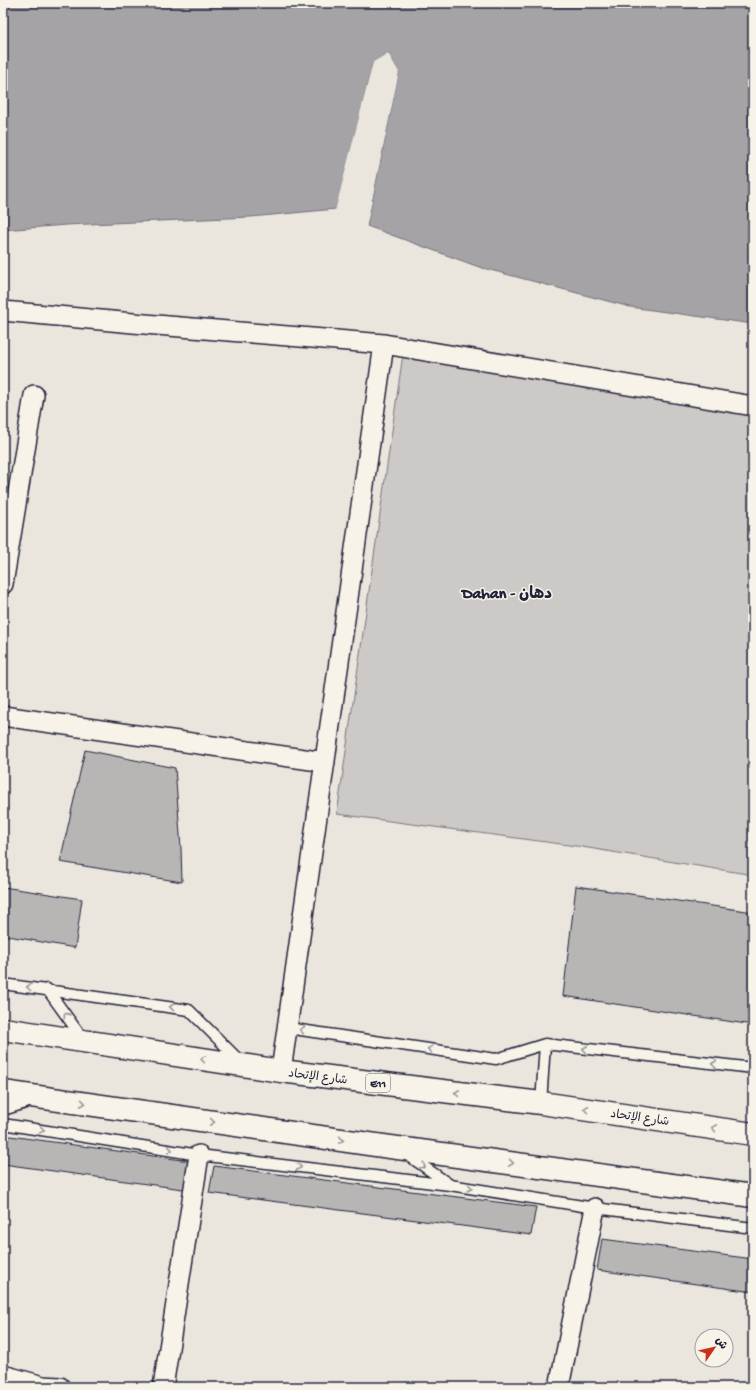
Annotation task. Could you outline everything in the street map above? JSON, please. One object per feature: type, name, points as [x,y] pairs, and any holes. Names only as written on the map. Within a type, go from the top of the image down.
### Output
[{"type":"main road","name":"شارع الإتحاد","points":[[3,1029],[84,1040],[281,1071],[541,1103],[753,1134]]},
{"type":"main road","points":[[3,1092],[753,1196]]},
{"type":"street","points":[[3,310],[133,323],[384,344],[753,406]]},
{"type":"street","points":[[281,1071],[384,344]]},
{"type":"street","points":[[3,584],[34,395]]},
{"type":"street","points":[[3,716],[324,762]]},
{"type":"street","points":[[162,1387],[199,1155]]},
{"type":"street","points":[[559,1387],[594,1208]]},
{"type":"street","points":[[3,1375],[48,1387]]},
{"type":"lane","points":[[3,984],[189,1010],[243,1065]]},
{"type":"lane","points":[[47,989],[84,1040]]},
{"type":"lane","points":[[287,1028],[496,1059],[546,1044],[752,1070]]},
{"type":"lane","points":[[541,1103],[546,1044]]},
{"type":"lane","points":[[3,1110],[42,1098]]},
{"type":"lane","points":[[3,1124],[199,1155],[450,1185],[594,1208],[753,1228]]},
{"type":"lane","points":[[396,1147],[450,1185]]},
{"type":"shaded area","points":[[3,3],[753,3],[753,324],[630,307],[479,267],[367,226],[399,72],[388,53],[373,62],[336,209],[251,217],[66,225],[3,230]]},
{"type":"shaded area","points":[[404,347],[753,398],[753,875],[576,846],[337,814]]},
{"type":"pier","points":[[388,53],[399,72],[366,228],[365,226],[397,72],[388,56],[375,63],[338,209],[335,211],[373,62]]},
{"type":"building","points":[[85,750],[175,768],[182,882],[60,862]]},
{"type":"building","points":[[576,886],[753,912],[753,1025],[563,996]]},
{"type":"building","points":[[3,887],[82,899],[75,948],[3,935]]},
{"type":"building","points":[[3,1135],[196,1162],[190,1190],[3,1164]]},
{"type":"building","points":[[214,1166],[536,1207],[531,1235],[209,1193]]},
{"type":"building","points":[[602,1239],[753,1259],[753,1292],[597,1270]]},
{"type":"district","name":"Dahan - دهان","points":[[507,592]]}]
